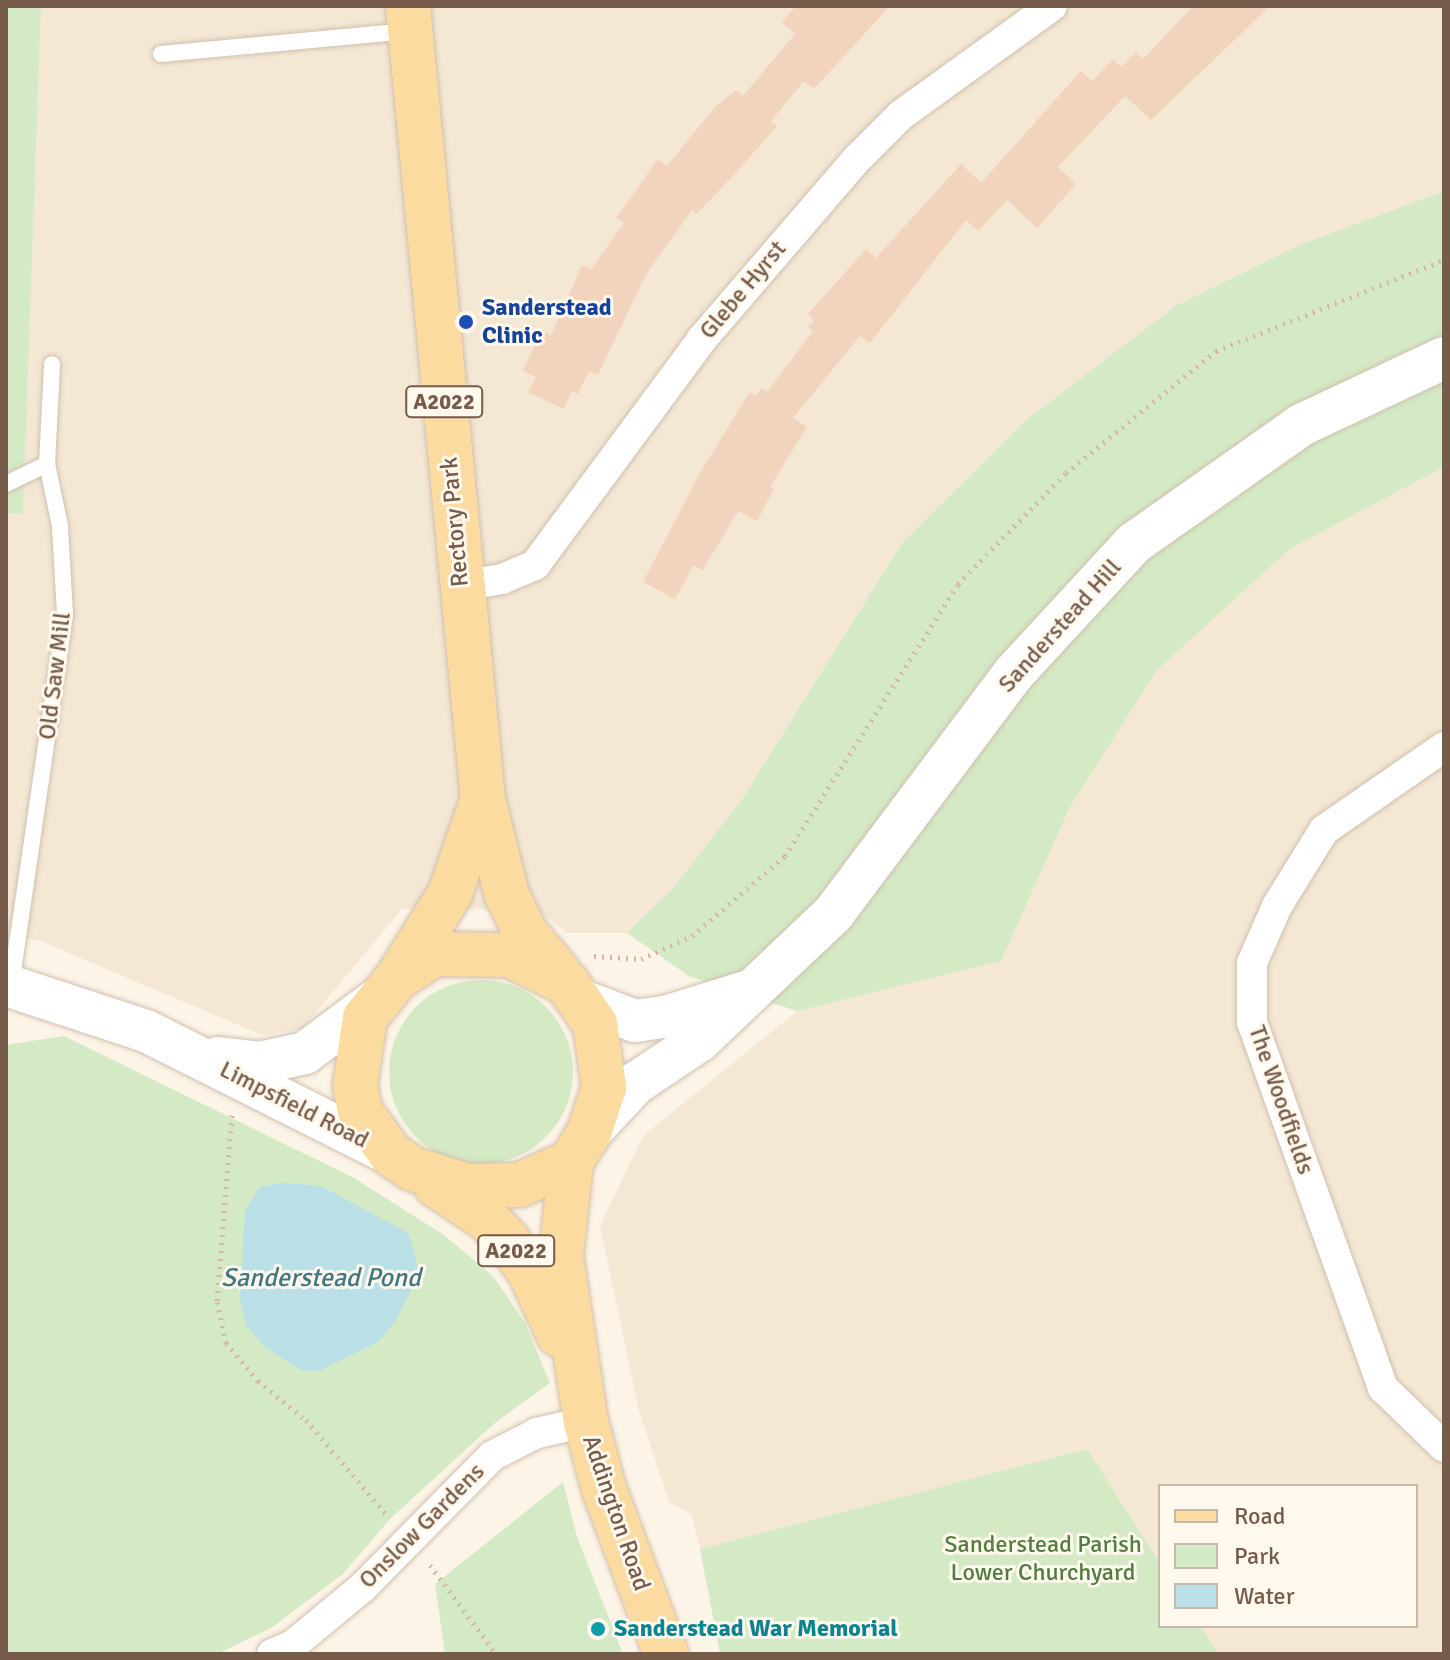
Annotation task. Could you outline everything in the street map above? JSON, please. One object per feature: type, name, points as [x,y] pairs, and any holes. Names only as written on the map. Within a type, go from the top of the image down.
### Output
[{"type":"main road","name":"Rectory Park","points":[[409,18],[483,799],[507,895],[525,932],[578,980]]},
{"type":"main road","name":"Sanderstead Hill","points":[[580,1148],[636,1083],[699,1041],[833,914],[1014,673],[1134,543],[1301,425],[1444,358]]},
{"type":"main road","name":"Rectory Park","points":[[388,988],[450,894],[483,799]]},
{"type":"main road","points":[[477,951],[509,955],[578,980],[604,1059],[604,1087],[580,1148],[519,1185],[500,1187],[468,1186],[402,1162],[360,1111],[355,1086],[365,1018],[388,988],[435,954],[477,951]]},
{"type":"main road","name":"Sanderstead Hill","points":[[578,980],[635,1021],[665,1017],[756,989]]},
{"type":"main road","name":"Limpsfield Road","points":[[8,986],[146,1031],[402,1162]]},
{"type":"main road","name":"Limpsfield Road","points":[[197,1055],[260,1063],[288,1059],[321,1046],[388,988]]},
{"type":"main road","name":"A2022","points":[[575,1370],[561,1257],[580,1148]]},
{"type":"main road","name":"A2022","points":[[402,1162],[487,1219],[506,1239],[530,1272],[575,1370]]},
{"type":"main road","name":"Addington Road","points":[[575,1370],[604,1489],[666,1654]]},
{"type":"street","name":"Glebe Hyrst","points":[[461,586],[513,576],[535,565],[702,339],[856,160],[901,115],[1052,6]]},
{"type":"street","name":"The Woodfields","points":[[1444,747],[1324,830],[1277,906],[1252,963],[1252,1022],[1383,1388],[1444,1447]]},
{"type":"street","name":"Onslow Gardens","points":[[272,1654],[293,1645],[362,1588],[492,1456],[537,1433],[586,1422]]},
{"type":"lane","points":[[161,54],[409,18]]},
{"type":"lane","name":"Old Saw Mill","points":[[8,986],[65,614],[60,526],[47,464],[52,364]]},
{"type":"lane","points":[[6,484],[47,464]]},
{"type":"path","points":[[578,980],[641,959],[692,936],[785,856],[958,584],[1066,473],[1216,351],[1444,260]]},
{"type":"path","points":[[235,1075],[217,1302],[226,1343],[258,1381],[306,1420],[442,1578],[496,1654]]},
{"type":"shaded area","points":[[41,6],[1444,6],[1444,191],[1302,244],[1177,305],[1026,420],[902,543],[743,798],[674,887],[627,933],[567,933],[535,908],[402,909],[302,1029],[262,1035],[38,940],[6,935],[6,513],[23,513]]},
{"type":"shaded area","points":[[1444,467],[1444,1654],[1218,1654],[1202,1628],[1418,1628],[1418,1484],[1158,1484],[1158,1560],[1087,1449],[700,1549],[692,1515],[669,1502],[639,1411],[600,1226],[643,1136],[797,1011],[1001,961],[1070,807],[1157,670],[1291,548]]},
{"type":"green space","points":[[6,6],[41,6],[23,514],[6,513]]},
{"type":"green space","points":[[1444,191],[1444,467],[1291,548],[1157,670],[1070,807],[1001,961],[797,1011],[689,976],[627,933],[674,887],[743,798],[902,543],[1026,420],[1177,305],[1302,244]]},
{"type":"green space","points":[[481,980],[499,981],[516,987],[546,1007],[566,1037],[572,1054],[572,1090],[566,1107],[546,1137],[516,1157],[499,1163],[481,1164],[463,1163],[446,1157],[416,1137],[396,1107],[390,1090],[389,1072],[390,1054],[396,1037],[416,1007],[446,987],[463,981]]},
{"type":"green space","points":[[64,1036],[354,1178],[444,1235],[493,1276],[525,1323],[550,1383],[496,1422],[390,1519],[343,1574],[271,1628],[217,1654],[6,1654],[6,1045]]},
{"type":"green space","name":"Sanderstead Parish Lower Churchyard","points":[[1087,1449],[1158,1560],[1158,1628],[1202,1628],[1218,1654],[720,1654],[700,1549]]},
{"type":"green space","points":[[563,1482],[577,1537],[623,1654],[445,1654],[435,1584]]},
{"type":"water","name":"Sanderstead Pond","points":[[284,1183],[321,1186],[408,1233],[415,1254],[419,1276],[395,1322],[378,1342],[319,1371],[301,1370],[266,1348],[247,1327],[240,1300],[245,1211],[260,1187]]},
{"type":"building","points":[[796,6],[890,6],[814,89],[804,81],[771,121],[777,126],[697,214],[692,210],[645,276],[598,375],[589,371],[578,394],[572,391],[564,409],[528,392],[536,377],[522,371],[542,331],[551,335],[582,265],[591,269],[624,223],[616,218],[658,159],[667,166],[715,107],[736,90],[743,96],[795,34],[782,22]]},
{"type":"building","points":[[1193,6],[1270,6],[1151,120],[1125,96],[1058,167],[1076,184],[1037,228],[1007,200],[978,231],[966,220],[870,343],[860,336],[793,418],[807,427],[770,487],[774,489],[757,521],[738,511],[703,570],[693,566],[675,599],[643,582],[701,471],[750,392],[756,396],[761,388],[767,392],[813,331],[808,327],[814,320],[808,314],[866,249],[876,258],[961,164],[981,183],[1081,71],[1092,81],[1113,59],[1121,67],[1136,52],[1143,59]]},
{"type":"place","name":"Sanderstead Clinic","points":[[466,322]]},
{"type":"place","name":"Sanderstead War Memorial","points":[[598,1629]]}]
